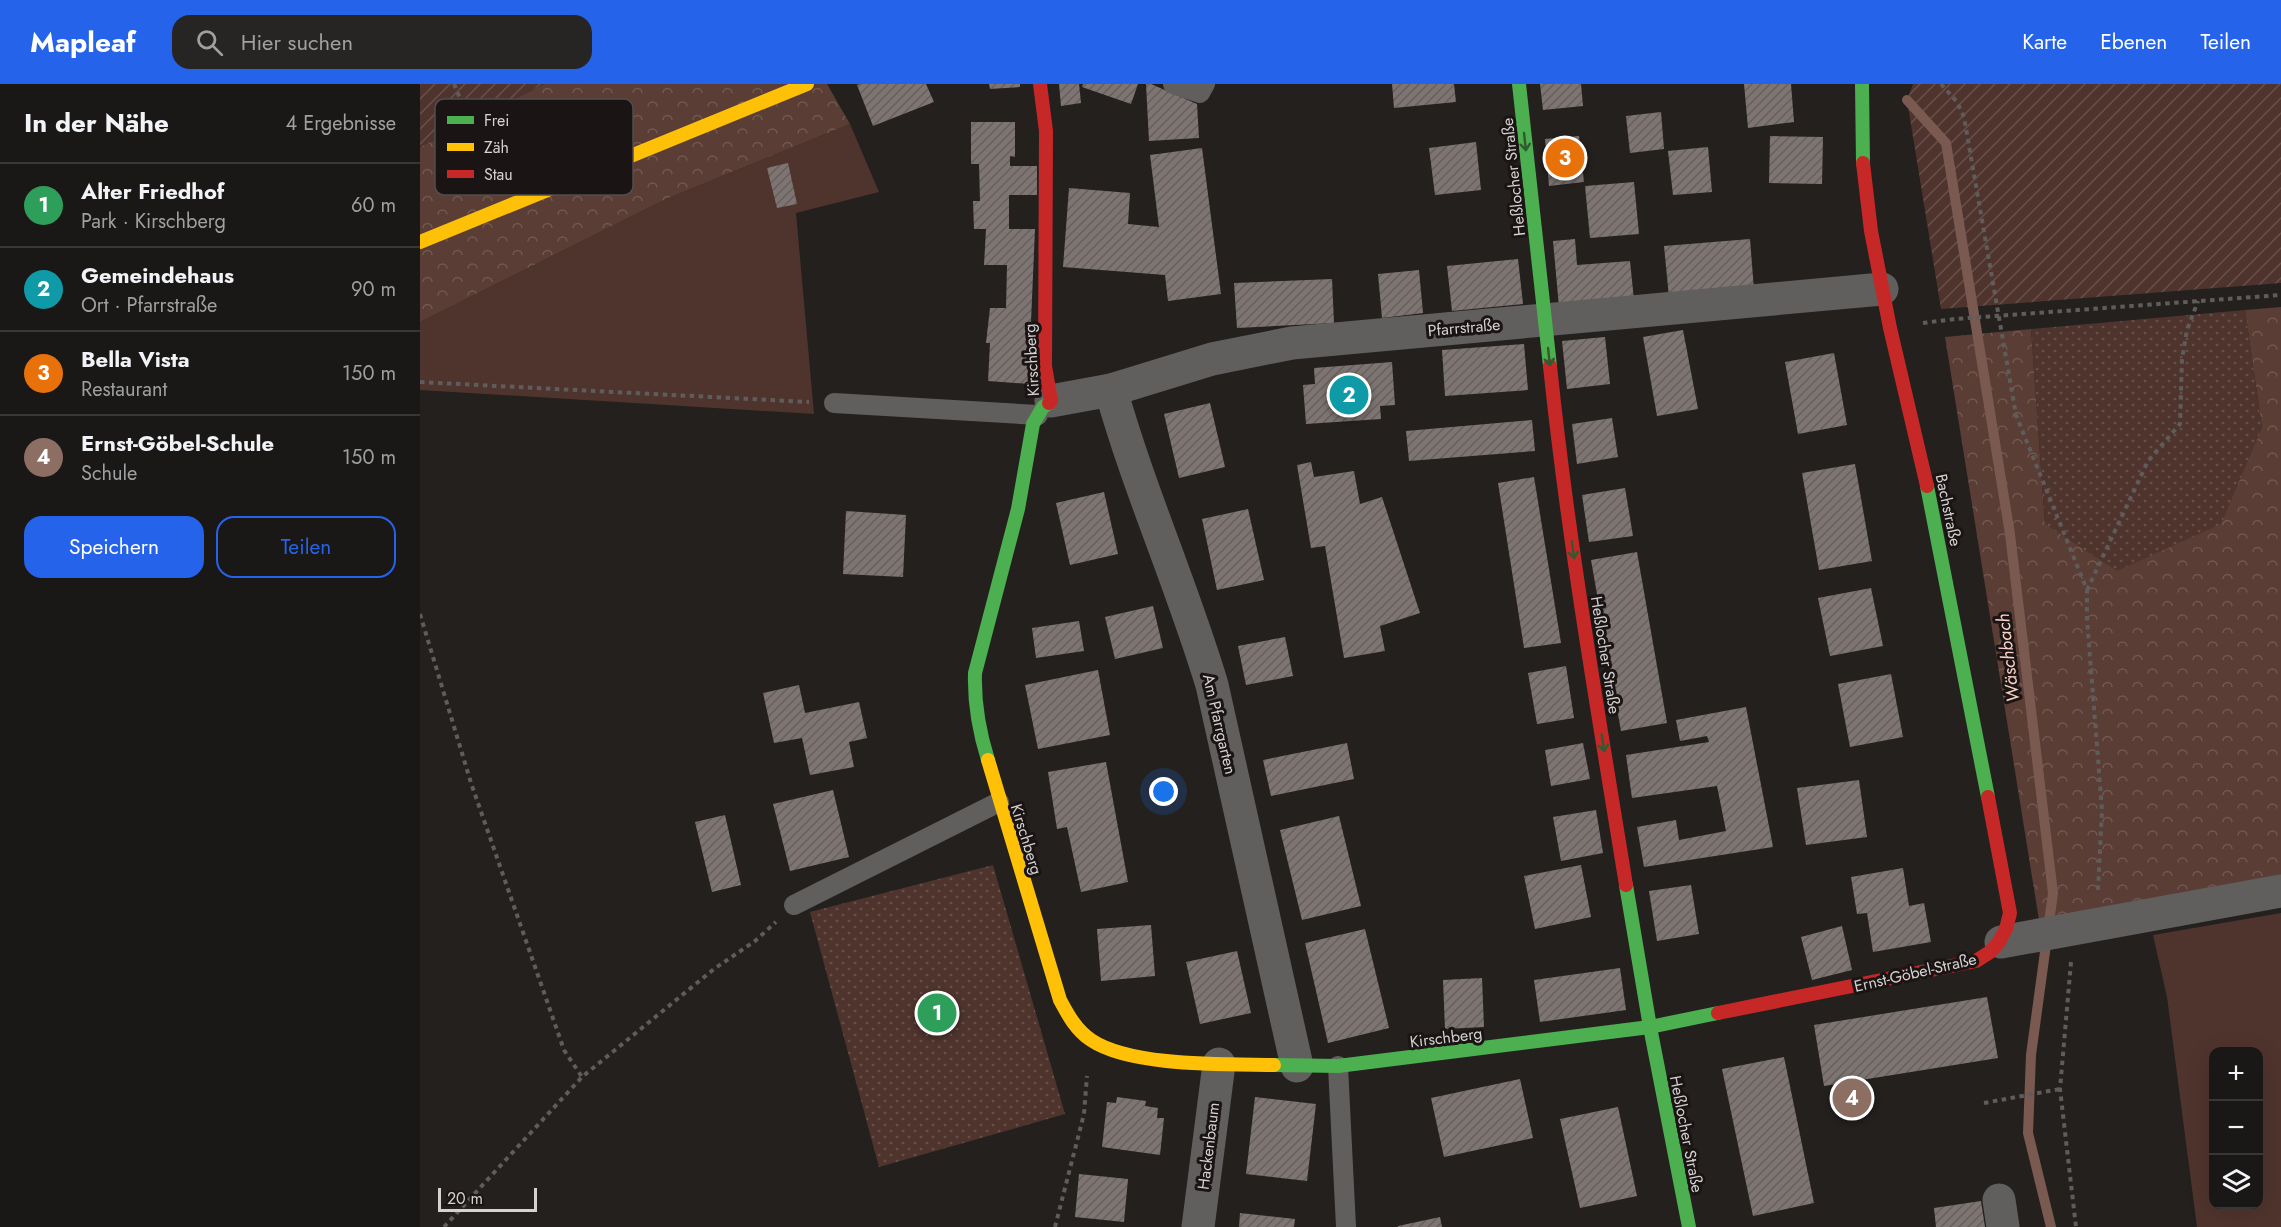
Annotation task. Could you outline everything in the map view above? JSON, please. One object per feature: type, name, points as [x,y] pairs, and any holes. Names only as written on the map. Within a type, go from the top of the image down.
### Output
[{"type":"street","points":[[633,155],[807,84]]},
{"type":"street","name":"Kirschberg","points":[[1040,84],[1046,130],[1045,408],[1030,438],[1018,509],[975,673],[974,701],[979,732],[999,802],[1060,1000],[1073,1023],[1089,1039],[1108,1050],[1135,1057],[1219,1064],[1297,1066],[1338,1066],[1650,1027]]},
{"type":"street","name":"Heßlocher Straße","points":[[1519,84],[1559,454],[1585,636],[1650,1027],[1689,1227]]},
{"type":"street","name":"Bachstraße","points":[[1862,84],[1863,159],[1871,231],[1882,289],[1930,497],[2007,902],[2011,940]]},
{"type":"street","points":[[420,242],[535,195]]},
{"type":"street","name":"Pfarrstraße","points":[[1045,408],[1212,359],[1292,343],[1882,289]]},
{"type":"street","name":"Am Pfarrgarten","points":[[1111,390],[1125,440],[1193,623],[1212,685],[1297,1066]]},
{"type":"street","name":"Ernst-Göbel-Straße","points":[[1650,1027],[1976,961],[2011,940],[2281,891]]},
{"type":"street","name":"Hackenbaum","points":[[1198,1227],[1219,1064]]},
{"type":"lane","points":[[1173,84],[1200,93],[1205,84]]},
{"type":"lane","points":[[834,403],[1045,408]]},
{"type":"lane","points":[[794,905],[999,802]]},
{"type":"lane","points":[[1338,1066],[1346,1227]]},
{"type":"path","points":[[454,84],[460,99]]},
{"type":"path","points":[[1941,84],[1957,102],[1964,117],[2016,415],[2086,590],[2102,810],[2078,928],[2061,1089],[2076,1227]]},
{"type":"path","points":[[501,195],[506,207]]},
{"type":"path","points":[[1955,319],[2281,295]]},
{"type":"path","points":[[2086,590],[2148,460],[2180,423],[2182,359],[2187,330],[2198,301]]},
{"type":"path","points":[[420,382],[834,403]]},
{"type":"path","points":[[420,614],[471,783],[564,1050],[582,1077]]},
{"type":"path","points":[[444,1227],[582,1077],[714,969],[755,941],[794,905]]},
{"type":"path","points":[[1055,1227],[1084,1114],[1089,1039]]},
{"type":"path","points":[[1984,1103],[2061,1089]]},
{"type":"shaded area","points":[[420,84],[544,84],[514,99],[435,99],[435,139],[420,147]]},
{"type":"shaded area","points":[[1913,84],[2281,84],[2281,283],[1941,309],[1907,100]]},
{"type":"shaded area","points":[[850,124],[879,192],[796,213],[814,414],[420,390],[420,322],[666,199]]},
{"type":"shaded area","points":[[2245,310],[2262,428],[2221,524],[2117,571],[2045,524],[2031,329]]},
{"type":"shaded area","points":[[993,865],[1065,1114],[879,1167],[810,912]]},
{"type":"shaded area","points":[[2281,913],[2281,1227],[2197,1227],[2167,997],[2153,935]]},
{"type":"green space","points":[[544,84],[827,84],[850,124],[666,199],[420,322],[420,147],[435,139],[435,195],[633,195],[633,99],[514,99]]},
{"type":"green space","points":[[2281,307],[2281,879],[2039,920],[1945,337],[2031,329],[2045,524],[2262,428],[2245,310]]},
{"type":"building","points":[[926,84],[934,102],[873,126],[857,85]]},
{"type":"building","points":[[989,84],[1020,84],[1020,87],[990,89]]},
{"type":"building","points":[[1059,84],[1079,84],[1081,103],[1061,106]]},
{"type":"building","points":[[1083,84],[1138,84],[1131,104],[1082,87]]},
{"type":"building","points":[[1146,84],[1151,84],[1197,104],[1199,138],[1149,141]]},
{"type":"building","points":[[1392,84],[1454,84],[1456,102],[1394,108]]},
{"type":"building","points":[[1540,84],[1581,84],[1583,106],[1543,110]]},
{"type":"building","points":[[1744,84],[1791,84],[1794,122],[1748,128]]},
{"type":"building","points":[[1661,112],[1664,149],[1630,153],[1626,116]]},
{"type":"building","points":[[971,122],[1015,122],[1015,157],[1010,156],[1010,166],[1037,166],[1037,195],[1009,195],[1009,229],[1035,229],[1030,384],[988,381],[990,343],[986,343],[990,308],[1006,308],[1007,265],[984,265],[986,229],[974,229],[973,201],[980,201],[979,164],[971,164]]},
{"type":"building","points":[[1579,136],[1584,182],[1549,186],[1545,139]]},
{"type":"building","points":[[1770,136],[1823,137],[1822,184],[1769,183]]},
{"type":"building","points":[[1476,142],[1481,190],[1435,195],[1429,148]]},
{"type":"building","points":[[1708,147],[1712,192],[1673,195],[1668,151]]},
{"type":"building","points":[[1202,148],[1221,294],[1168,301],[1165,275],[1063,267],[1069,188],[1130,193],[1128,224],[1159,227],[1150,155]]},
{"type":"building","points":[[788,163],[797,204],[777,208],[767,168]]},
{"type":"building","points":[[1634,182],[1639,234],[1590,238],[1585,186]]},
{"type":"building","points":[[1575,239],[1577,265],[1630,261],[1634,300],[1559,307],[1553,241]]},
{"type":"building","points":[[1750,239],[1754,290],[1669,297],[1664,246]]},
{"type":"building","points":[[1518,259],[1523,304],[1452,311],[1447,266]]},
{"type":"building","points":[[1419,270],[1423,313],[1382,318],[1378,274]]},
{"type":"building","points":[[1332,279],[1334,323],[1237,328],[1234,283]]},
{"type":"building","points":[[1683,330],[1698,409],[1657,416],[1643,337]]},
{"type":"building","points":[[1605,337],[1610,384],[1567,389],[1562,341]]},
{"type":"building","points":[[1524,344],[1528,390],[1445,396],[1442,350]]},
{"type":"building","points":[[1834,353],[1847,425],[1798,434],[1785,362]]},
{"type":"building","points":[[1392,362],[1395,405],[1380,406],[1381,419],[1306,424],[1303,385],[1315,384],[1314,368]]},
{"type":"building","points":[[1210,403],[1225,467],[1179,478],[1164,414]]},
{"type":"building","points":[[1612,418],[1618,457],[1577,464],[1572,424]]},
{"type":"building","points":[[1532,420],[1535,451],[1409,461],[1406,431]]},
{"type":"building","points":[[1311,462],[1314,477],[1354,471],[1360,504],[1382,497],[1420,613],[1380,626],[1385,651],[1344,658],[1325,546],[1311,548],[1297,465]]},
{"type":"building","points":[[1855,464],[1872,561],[1819,570],[1802,473]]},
{"type":"building","points":[[1534,477],[1561,643],[1524,648],[1498,483]]},
{"type":"building","points":[[1625,488],[1633,536],[1589,542],[1582,495]]},
{"type":"building","points":[[1104,492],[1118,554],[1070,565],[1056,503]]},
{"type":"building","points":[[1248,509],[1264,580],[1217,590],[1202,519]]},
{"type":"building","points":[[846,511],[906,515],[903,577],[843,574]]},
{"type":"building","points":[[1637,552],[1667,723],[1621,731],[1591,560]]},
{"type":"building","points":[[1871,588],[1883,646],[1830,656],[1818,598]]},
{"type":"building","points":[[1153,606],[1163,648],[1115,659],[1105,617]]},
{"type":"building","points":[[1079,621],[1084,651],[1036,658],[1032,628]]},
{"type":"building","points":[[1285,637],[1293,676],[1246,685],[1238,646]]},
{"type":"building","points":[[1566,666],[1574,718],[1537,724],[1528,673]]},
{"type":"building","points":[[1098,670],[1110,735],[1038,749],[1025,685]]},
{"type":"building","points":[[1891,674],[1903,737],[1850,747],[1838,684]]},
{"type":"building","points":[[799,685],[805,713],[859,702],[867,738],[849,742],[854,767],[810,775],[802,738],[774,743],[763,693]]},
{"type":"building","points":[[1746,707],[1773,847],[1644,867],[1637,827],[1676,820],[1679,840],[1726,831],[1717,786],[1632,798],[1626,755],[1709,742],[1707,736],[1680,741],[1676,720]]},
{"type":"building","points":[[1347,743],[1354,779],[1271,796],[1263,760]]},
{"type":"building","points":[[1583,743],[1590,779],[1551,786],[1545,750]]},
{"type":"building","points":[[1106,762],[1128,882],[1081,892],[1067,827],[1057,829],[1048,772]]},
{"type":"building","points":[[1859,780],[1867,837],[1806,845],[1797,788]]},
{"type":"building","points":[[833,790],[849,857],[790,871],[773,804]]},
{"type":"building","points":[[1596,810],[1603,853],[1561,861],[1553,817]]},
{"type":"building","points":[[725,815],[741,885],[712,892],[695,822]]},
{"type":"building","points":[[1339,816],[1361,906],[1302,920],[1280,830]]},
{"type":"building","points":[[1581,865],[1591,917],[1535,929],[1524,876]]},
{"type":"building","points":[[1903,868],[1909,906],[1924,903],[1931,942],[1873,952],[1867,913],[1857,914],[1851,877]]},
{"type":"building","points":[[1691,885],[1699,934],[1657,941],[1649,891]]},
{"type":"building","points":[[1151,925],[1155,976],[1101,981],[1097,929]]},
{"type":"building","points":[[1842,926],[1852,970],[1812,980],[1801,937]]},
{"type":"building","points":[[1365,929],[1389,1028],[1328,1043],[1305,943]]},
{"type":"building","points":[[1237,951],[1251,1013],[1200,1024],[1186,962]]},
{"type":"building","points":[[1620,968],[1626,1010],[1540,1022],[1534,980]]},
{"type":"building","points":[[1482,978],[1484,1027],[1445,1029],[1443,980]]},
{"type":"building","points":[[1987,997],[1998,1058],[1824,1086],[1814,1025]]},
{"type":"building","points":[[1784,1057],[1814,1203],[1753,1216],[1722,1069]]},
{"type":"building","points":[[1520,1079],[1533,1138],[1444,1157],[1431,1098]]},
{"type":"building","points":[[1117,1097],[1146,1101],[1145,1106],[1158,1108],[1157,1118],[1164,1118],[1160,1155],[1102,1147],[1107,1102],[1116,1103]]},
{"type":"building","points":[[1255,1097],[1316,1104],[1307,1181],[1246,1174]]},
{"type":"building","points":[[1618,1107],[1637,1196],[1580,1208],[1560,1119]]},
{"type":"building","points":[[1079,1174],[1128,1179],[1124,1222],[1075,1217]]},
{"type":"building","points":[[1981,1201],[1985,1227],[1936,1227],[1934,1208]]},
{"type":"building","points":[[1240,1213],[1295,1219],[1294,1227],[1239,1227]]},
{"type":"building","points":[[1440,1217],[1442,1227],[1398,1227],[1398,1226]]},
{"type":"waterway","name":"Wäschbach","points":[[1907,100],[1946,143],[2010,534],[2053,893],[2031,1055],[2028,1133],[2051,1227]]},
{"type":"traffic: fast","points":[[1519,84],[1550,366]]},
{"type":"traffic: fast","points":[[1862,84],[1863,163]]},
{"type":"traffic: fast","points":[[988,760],[978,717],[975,673],[1018,509],[1033,424],[1043,407],[1049,403]]},
{"type":"traffic: fast","points":[[1927,486],[1988,797]]},
{"type":"traffic: fast","points":[[1626,885],[1650,1027],[1689,1227]]},
{"type":"traffic: fast","points":[[1274,1065],[1338,1066],[1650,1027],[1718,1013]]},
{"type":"traffic: slow","points":[[633,155],[807,84]]},
{"type":"traffic: slow","points":[[420,242],[535,195]]},
{"type":"traffic: slow","points":[[988,760],[1060,1000],[1069,1017],[1081,1032],[1108,1049],[1154,1060],[1206,1064],[1274,1065]]},
{"type":"traffic: jam","points":[[1040,84],[1046,131],[1045,366],[1051,401],[1049,403]]},
{"type":"traffic: jam","points":[[1863,163],[1871,231],[1890,328],[1927,486]]},
{"type":"traffic: jam","points":[[1550,366],[1594,691],[1626,885]]},
{"type":"traffic: jam","points":[[1718,1013],[1976,961],[1990,952],[2006,929],[2010,913],[1988,797]]},
{"type":"place","name":"Bella Vista","points":[[1565,158]]},
{"type":"place","name":"Gemeindehaus","points":[[1349,395]]},
{"type":"place","name":"Alter Friedhof","points":[[937,1013]]},
{"type":"place","name":"Ernst-Göbel-Schule","points":[[1852,1098]]}]
